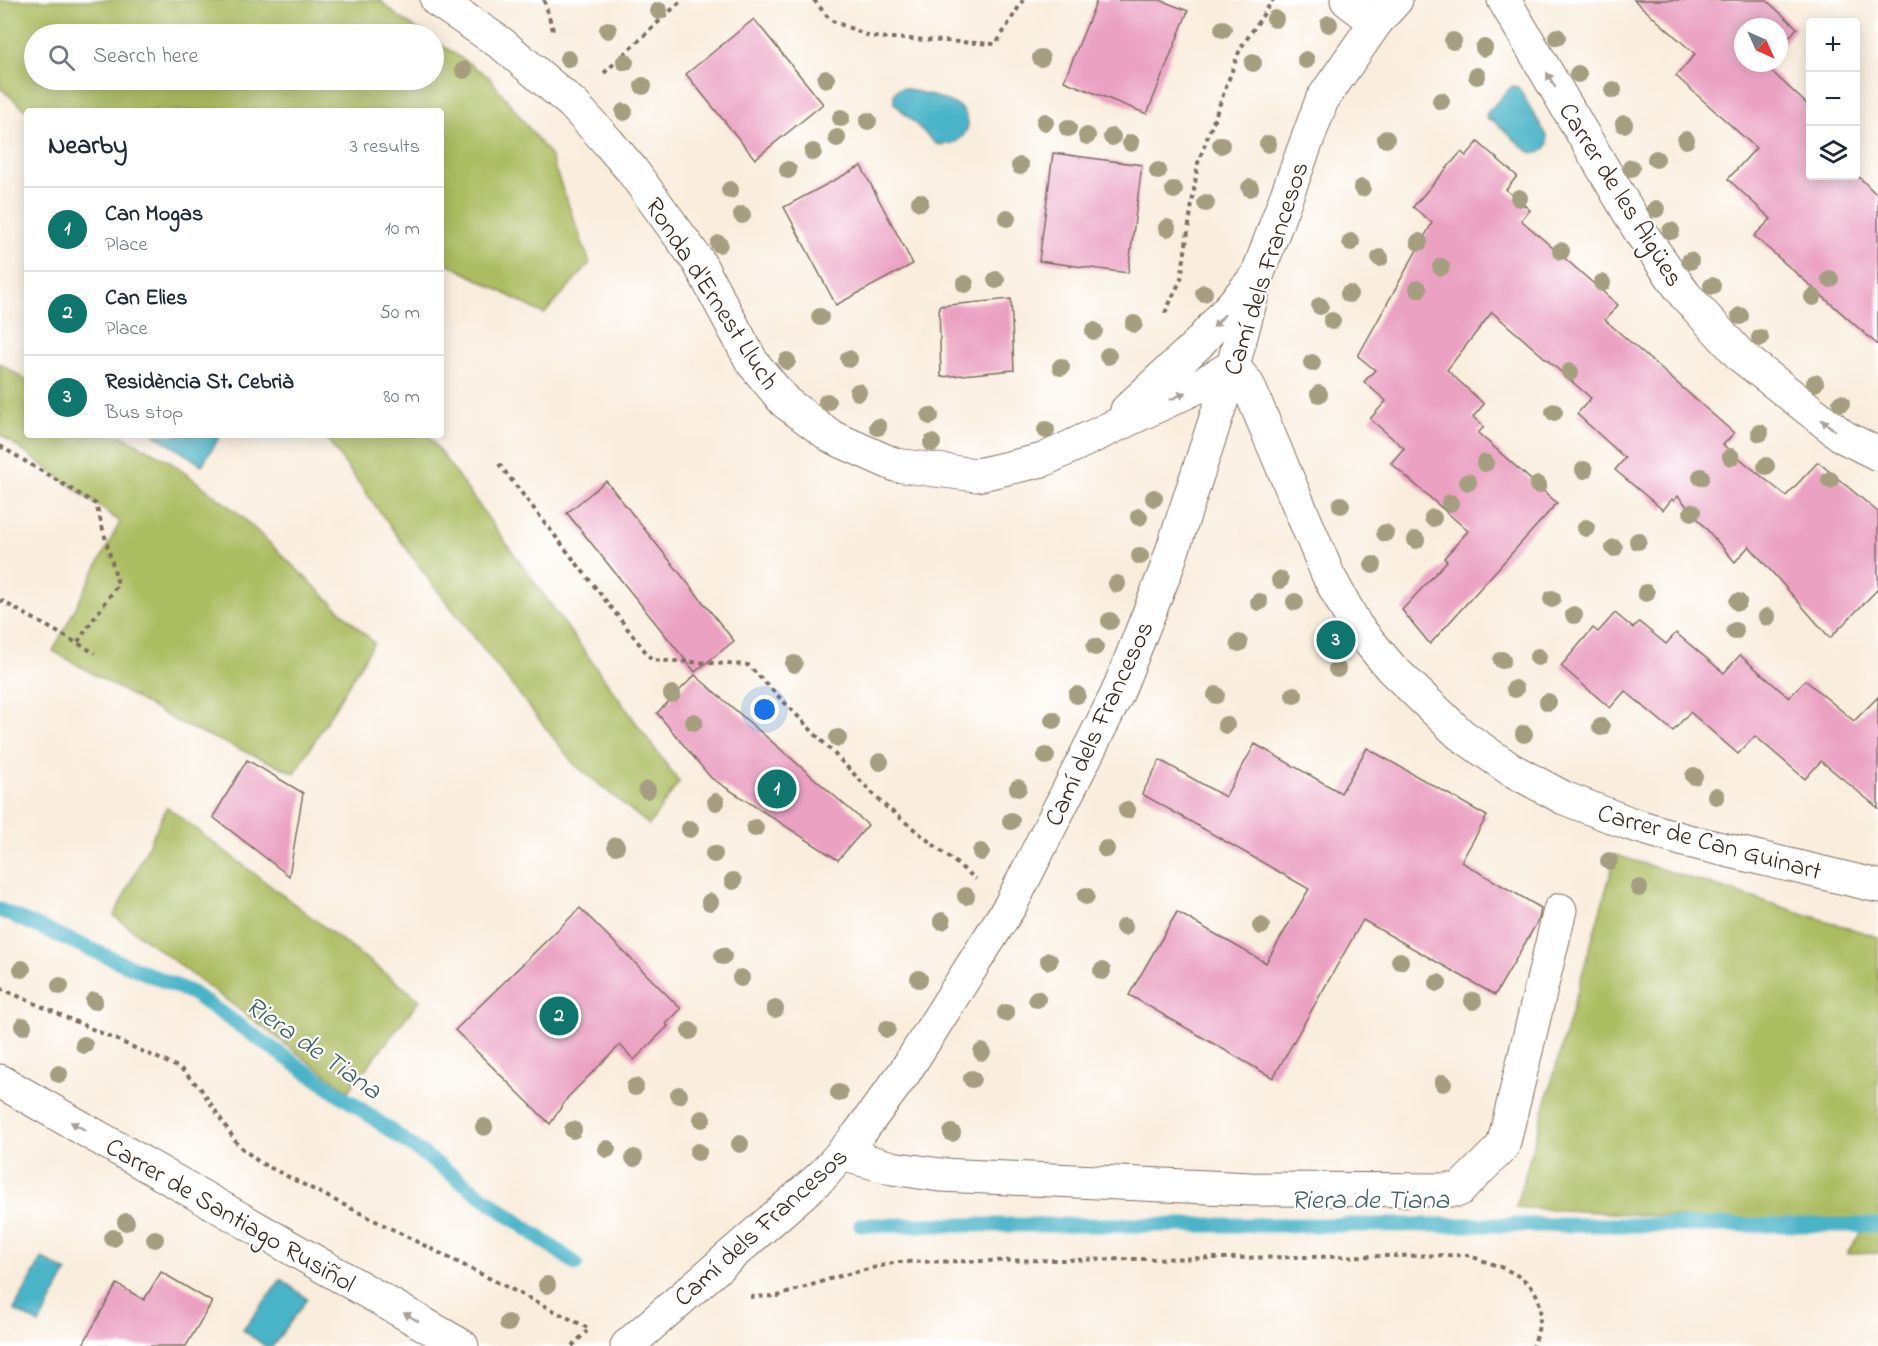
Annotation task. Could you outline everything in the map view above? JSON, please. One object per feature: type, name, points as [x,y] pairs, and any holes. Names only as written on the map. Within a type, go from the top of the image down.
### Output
[{"type":"street","name":"Ronda d'Ernest Lluch","points":[[437,0],[502,44],[573,104],[608,141],[698,261],[752,362],[785,402],[831,437],[895,465],[977,476],[1043,460],[1199,386],[1233,366]]},
{"type":"street","points":[[1347,0],[1386,11]]},
{"type":"street","name":"Carrer de les Aigües","points":[[1504,0],[1641,233],[1685,295],[1742,356],[1844,437],[1878,454]]},
{"type":"street","name":"Camí dels Francesos","points":[[628,1344],[822,1176],[842,1154],[904,1073],[1010,906],[1117,694],[1166,570],[1233,366],[1257,276],[1322,100],[1386,11]]},
{"type":"street","name":"Ronda d'Ernest Lluch","points":[[1107,431],[1136,401],[1198,345],[1257,276]]},
{"type":"street","name":"Carrer de Can Guinart","points":[[1233,366],[1248,385],[1329,577],[1356,626],[1391,669],[1460,734],[1519,774],[1564,798],[1631,824],[1684,840],[1878,886]]},
{"type":"street","points":[[842,1154],[892,1168],[940,1175],[1251,1189],[1459,1190],[1503,1146],[1560,910]]},
{"type":"street","name":"Carrer de Santiago Rusiñol","points":[[0,1081],[462,1346]]},
{"type":"path","points":[[598,79],[682,0]]},
{"type":"path","points":[[814,0],[830,20],[872,37],[996,44],[1023,0]]},
{"type":"path","points":[[1163,318],[1181,279],[1198,163],[1240,49],[1274,0]]},
{"type":"path","points":[[0,446],[96,504],[118,584],[77,643]]},
{"type":"path","points":[[499,464],[652,660],[748,665],[884,805],[1010,906]]},
{"type":"path","points":[[0,600],[95,653]]},
{"type":"path","points":[[0,988],[180,1068],[201,1089],[238,1145],[259,1162],[584,1326]]},
{"type":"path","points":[[690,1291],[718,1297],[778,1296],[836,1277],[897,1262],[1467,1256],[1511,1270],[1532,1287],[1541,1309],[1540,1329],[1533,1346]]},
{"type":"path","points":[[572,1346],[590,1329]]},
{"type":"green space","points":[[0,0],[380,0],[410,24],[24,24],[24,90],[444,90],[444,47],[489,77],[550,155],[590,263],[544,314],[444,262],[444,108],[24,108],[0,88]]},
{"type":"green space","points":[[0,363],[24,379],[24,438],[126,438],[169,461],[238,513],[374,643],[295,773],[181,724],[53,651],[120,522],[0,434]]},
{"type":"green space","points":[[326,438],[430,438],[679,782],[649,825],[574,764],[430,581]]},
{"type":"green space","points":[[167,807],[420,1000],[348,1091],[114,916]]},
{"type":"green space","points":[[1616,855],[1878,937],[1878,1253],[1847,1254],[1863,1229],[1516,1207]]},
{"type":"water","points":[[1512,86],[1518,87],[1547,136],[1548,144],[1540,152],[1528,151],[1492,120],[1487,119],[1486,114]]},
{"type":"water","points":[[904,88],[959,107],[968,120],[965,133],[953,143],[936,144],[894,103],[894,94],[898,89]]},
{"type":"water","points":[[160,438],[219,438],[202,465]]},
{"type":"water","points":[[42,1258],[67,1272],[39,1324],[14,1310]]},
{"type":"water","points":[[281,1279],[307,1299],[273,1346],[265,1346],[243,1330]]},
{"type":"building","points":[[1097,0],[1160,0],[1188,11],[1147,114],[1064,81]]},
{"type":"building","points":[[1634,0],[1766,0],[1786,18],[1734,18],[1734,72],[1772,72],[1806,103],[1806,180],[1860,180],[1860,178],[1878,196],[1878,345],[1754,236],[1771,219],[1728,179],[1756,148],[1676,76],[1695,54]]},
{"type":"building","points":[[754,19],[823,104],[755,159],[686,74]]},
{"type":"building","points":[[1788,20],[1797,28],[1788,38]]},
{"type":"building","points":[[1478,142],[1517,176],[1506,190],[1530,210],[1521,220],[1618,305],[1605,320],[1734,433],[1723,445],[1786,496],[1818,462],[1878,512],[1878,589],[1830,638],[1749,546],[1735,562],[1678,496],[1674,501],[1672,499],[1663,510],[1615,470],[1625,458],[1577,414],[1591,398],[1492,312],[1447,370],[1484,404],[1473,417],[1484,427],[1478,433],[1557,503],[1430,644],[1402,610],[1447,561],[1444,558],[1468,531],[1391,463],[1404,448],[1370,419],[1386,401],[1364,382],[1375,370],[1358,356],[1432,223],[1413,207],[1461,152],[1466,156]]},
{"type":"building","points":[[1053,153],[1142,165],[1128,273],[1039,261]]},
{"type":"building","points":[[861,166],[913,264],[836,305],[784,207]]},
{"type":"building","points":[[1011,299],[1014,370],[941,377],[939,306]]},
{"type":"building","points":[[606,481],[734,641],[695,672],[567,513]]},
{"type":"building","points":[[1615,613],[1633,628],[1639,622],[1666,644],[1676,633],[1724,673],[1740,655],[1789,698],[1805,680],[1854,721],[1878,697],[1878,808],[1821,761],[1805,779],[1755,736],[1738,754],[1690,712],[1673,731],[1625,691],[1610,708],[1561,666],[1593,628],[1598,632]]},
{"type":"building","points":[[695,675],[868,825],[838,860],[711,778],[657,713]]},
{"type":"building","points":[[1255,744],[1341,793],[1367,748],[1487,816],[1461,862],[1541,908],[1539,919],[1495,995],[1363,920],[1273,1078],[1129,995],[1177,912],[1266,963],[1309,889],[1142,794],[1160,760],[1225,797]]},
{"type":"building","points":[[247,760],[303,793],[289,876],[213,817]]},
{"type":"building","points":[[580,908],[681,1009],[666,1024],[668,1026],[634,1060],[620,1045],[568,1097],[550,1124],[455,1030]]},
{"type":"building","points":[[161,1272],[212,1302],[186,1346],[82,1346],[117,1284],[144,1300]]},
{"type":"waterway","name":"Riera de Tiana","points":[[0,910],[192,993],[355,1105],[576,1264]]},
{"type":"waterway","name":"Riera de Tiana","points":[[861,1225],[1878,1225]]},
{"type":"place","name":"Residència St. Cebrià","points":[[1336,640]]},
{"type":"place","name":"Can Mogas","points":[[777,789]]},
{"type":"place","name":"Can Elies","points":[[559,1016]]}]
